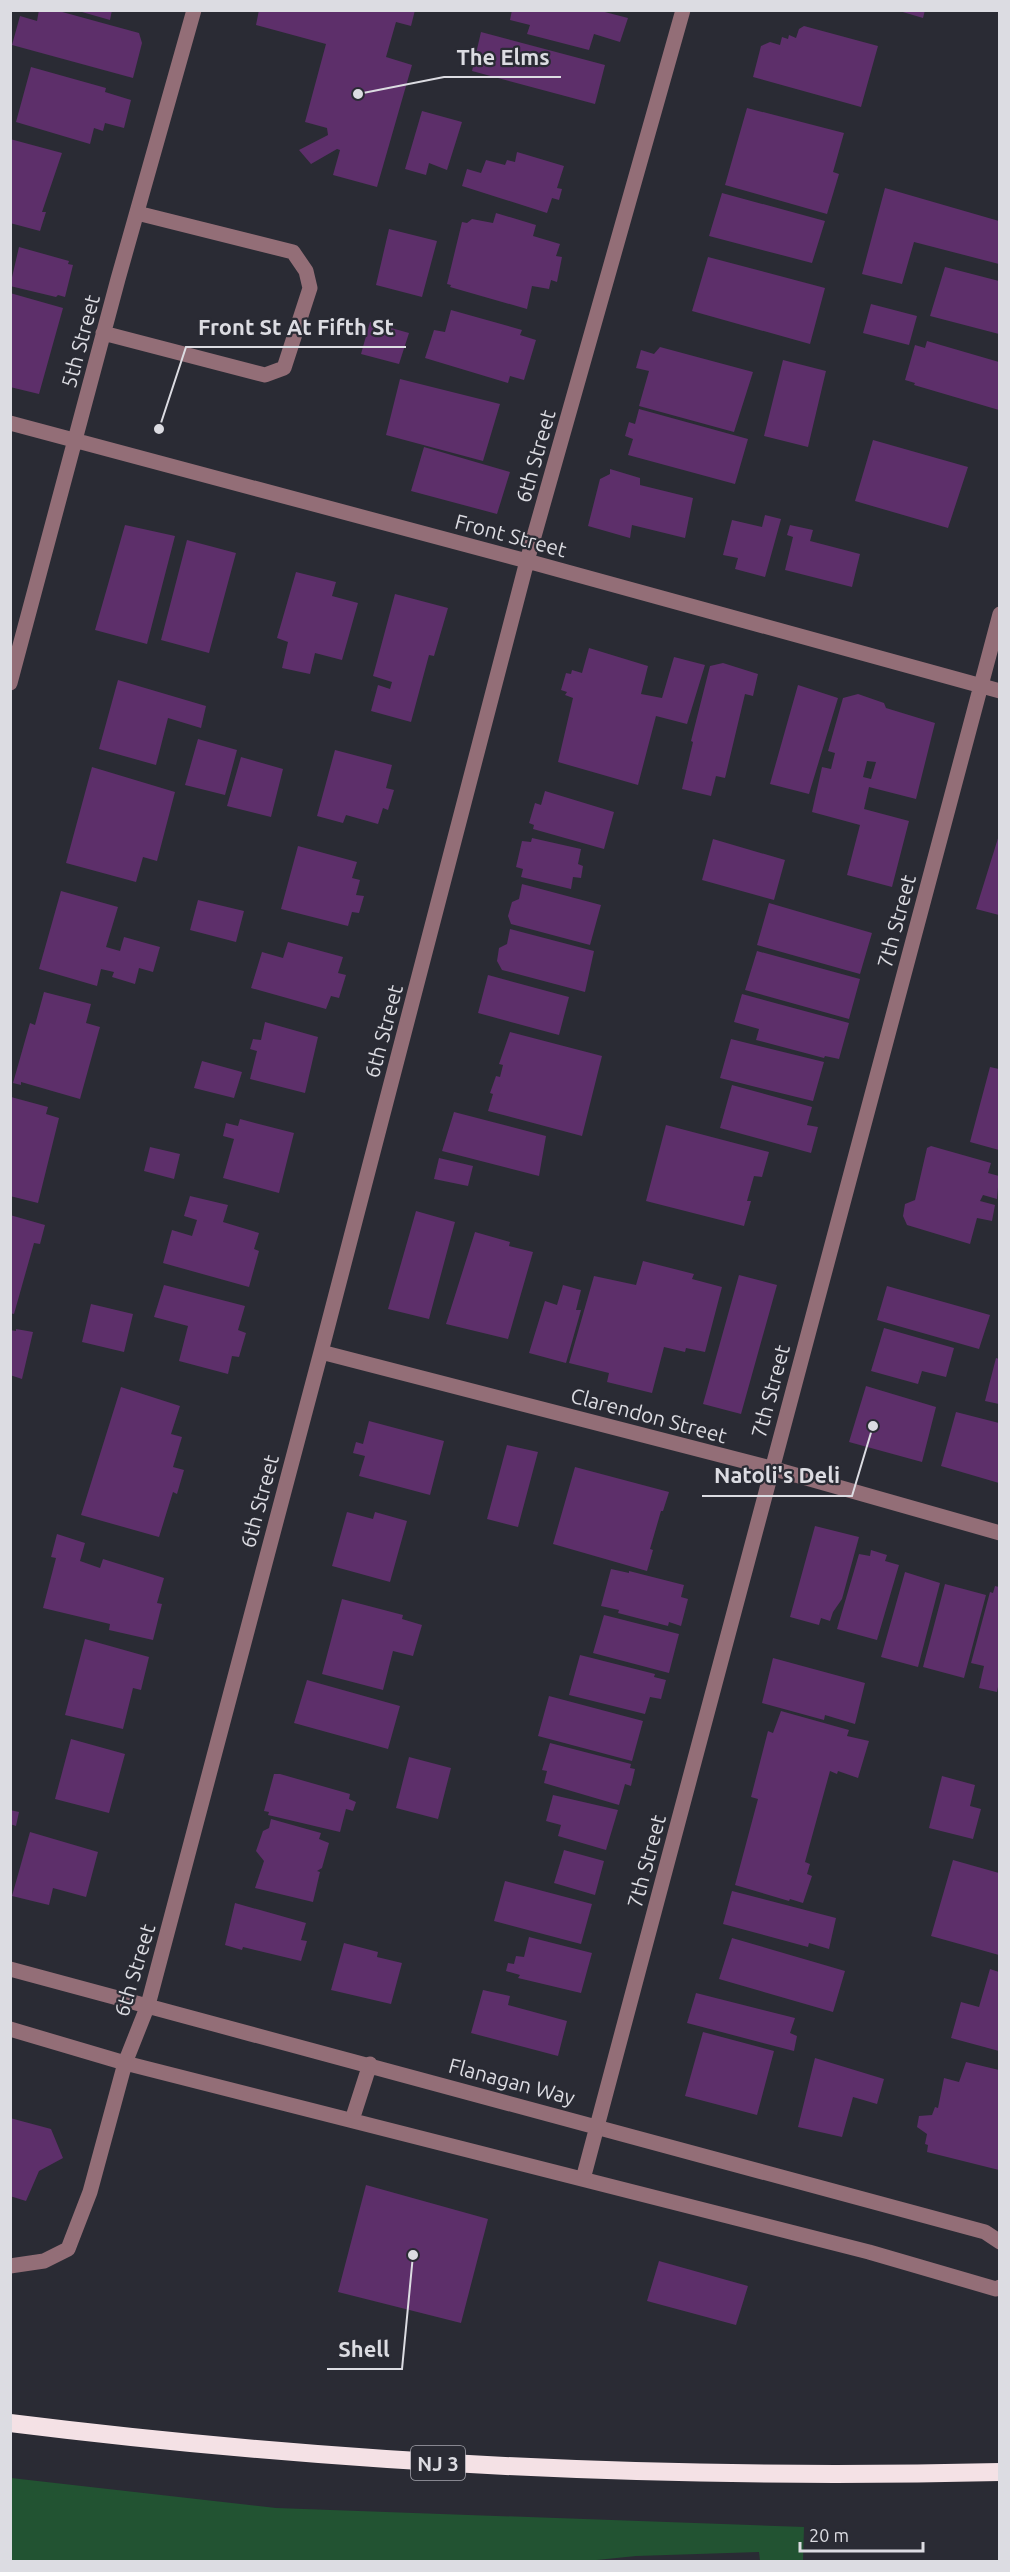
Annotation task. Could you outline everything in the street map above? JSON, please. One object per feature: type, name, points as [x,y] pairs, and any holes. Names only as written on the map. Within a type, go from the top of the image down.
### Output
[{"type":"highway","name":"NJ 3","points":[[10,2423],[256,2450],[480,2466],[701,2474],[863,2475],[999,2472]]},
{"type":"street","name":"5th Street","points":[[10,683],[103,333],[194,10]]},
{"type":"street","name":"6th Street","points":[[10,2266],[44,2261],[68,2249],[90,2192],[125,2062],[148,2004],[321,1352],[526,561],[683,10]]},
{"type":"street","points":[[103,333],[265,375],[284,368],[310,288],[306,272],[293,252],[137,213]]},
{"type":"street","name":"Front Street","points":[[10,423],[999,691]]},
{"type":"street","name":"7th Street","points":[[584,2179],[999,614]]},
{"type":"street","name":"Clarendon Street","points":[[321,1352],[771,1468],[999,1533]]},
{"type":"street","name":"Flanagan Way","points":[[10,1969],[148,2004],[985,2232],[999,2242]]},
{"type":"street","points":[[10,2029],[125,2062],[869,2252],[996,2289],[999,2287]]},
{"type":"street","points":[[352,2120],[370,2064]]},
{"type":"green space","points":[[11,2478],[276,2508],[804,2527],[803,2561],[760,2561],[759,2552],[636,2556],[577,2562],[11,2561]]},
{"type":"building","points":[[39,10],[55,10],[139,33],[142,43],[133,78],[12,45],[20,16],[37,21]]},
{"type":"building","points":[[75,10],[112,10],[110,20]]},
{"type":"building","points":[[259,10],[415,10],[411,26],[396,22],[386,57],[412,65],[377,187],[333,175],[340,150],[337,149],[311,164],[299,150],[328,135],[327,128],[305,122],[326,44],[256,25]]},
{"type":"building","points":[[512,10],[597,10],[628,18],[620,42],[594,34],[589,50],[527,34],[530,25],[510,20]]},
{"type":"building","points":[[896,10],[925,10],[923,18]]},
{"type":"building","points":[[804,26],[878,46],[861,107],[753,77],[761,46],[770,42],[780,45],[782,37],[788,39],[789,35],[796,38],[799,29]]},
{"type":"building","points":[[481,32],[605,65],[595,104],[472,71]]},
{"type":"building","points":[[31,67],[106,88],[105,92],[131,100],[124,128],[105,123],[103,131],[94,128],[90,144],[16,122]]},
{"type":"building","points":[[747,108],[844,133],[833,172],[839,174],[827,214],[725,185]]},
{"type":"building","points":[[422,111],[462,122],[447,170],[429,163],[426,175],[405,169]]},
{"type":"building","points":[[10,139],[62,153],[42,212],[46,212],[40,231],[10,223]]},
{"type":"building","points":[[517,152],[564,166],[557,188],[562,189],[559,200],[552,198],[547,213],[462,186],[467,169],[481,173],[486,160],[505,165],[507,160],[515,162]]},
{"type":"building","points":[[885,188],[999,221],[999,264],[914,242],[902,284],[862,274]]},
{"type":"building","points":[[722,193],[825,221],[812,263],[709,236]]},
{"type":"building","points":[[496,213],[536,225],[533,236],[560,244],[556,256],[562,257],[557,282],[551,280],[549,289],[532,286],[527,309],[450,287],[451,285],[447,284],[462,222],[467,223],[472,219],[493,223]]},
{"type":"building","points":[[389,229],[437,241],[422,297],[376,285]]},
{"type":"building","points":[[19,247],[69,261],[68,264],[73,265],[65,297],[10,286]]},
{"type":"building","points":[[708,257],[825,288],[810,344],[692,311]]},
{"type":"building","points":[[945,267],[999,281],[999,334],[930,316]]},
{"type":"building","points":[[10,293],[63,308],[39,394],[10,387]]},
{"type":"building","points":[[871,304],[917,316],[909,345],[863,333]]},
{"type":"building","points":[[451,310],[522,330],[520,335],[536,340],[524,380],[510,376],[508,383],[425,358],[434,330],[445,332]]},
{"type":"building","points":[[370,322],[409,333],[399,364],[361,354]]},
{"type":"building","points":[[927,341],[999,362],[999,410],[914,385],[915,383],[905,380],[915,345],[925,348]]},
{"type":"building","points":[[660,347],[753,372],[734,432],[639,406],[649,371],[636,368],[641,350],[654,354]]},
{"type":"building","points":[[783,360],[826,371],[808,447],[764,436]]},
{"type":"building","points":[[400,379],[500,404],[483,461],[386,435]]},
{"type":"building","points":[[639,409],[748,439],[735,484],[628,455],[633,439],[625,436],[629,422],[635,424]]},
{"type":"building","points":[[873,440],[968,467],[948,528],[855,501]]},
{"type":"building","points":[[424,447],[510,472],[497,514],[411,491]]},
{"type":"building","points":[[610,469],[640,478],[640,485],[693,498],[685,538],[632,525],[630,538],[588,526],[600,479],[610,474]]},
{"type":"building","points":[[765,515],[781,519],[765,577],[735,569],[738,558],[723,555],[732,520],[762,527]]},
{"type":"building","points":[[125,525],[175,536],[147,644],[95,630]]},
{"type":"building","points":[[790,525],[813,530],[810,541],[860,554],[852,587],[785,570],[793,537],[787,535]]},
{"type":"building","points":[[187,540],[236,553],[209,653],[161,640]]},
{"type":"building","points":[[296,572],[336,582],[332,596],[358,603],[342,660],[315,653],[310,674],[282,668],[288,642],[277,638]]},
{"type":"building","points":[[395,594],[448,608],[434,656],[429,655],[411,722],[371,711],[378,685],[390,689],[392,682],[373,676]]},
{"type":"building","points":[[589,648],[648,666],[641,694],[662,698],[674,657],[705,665],[687,724],[656,716],[638,785],[558,762],[573,698],[565,695],[567,692],[561,690],[566,673],[571,674],[572,670],[582,673]]},
{"type":"building","points":[[723,663],[758,674],[753,696],[745,694],[725,778],[716,776],[711,796],[682,789],[693,742],[691,741],[710,666]]},
{"type":"building","points":[[118,680],[206,706],[201,728],[168,718],[156,765],[99,749]]},
{"type":"building","points":[[798,685],[838,698],[809,794],[770,784]]},
{"type":"building","points":[[858,694],[884,703],[886,708],[935,723],[916,799],[869,787],[864,809],[909,821],[892,887],[847,875],[860,825],[812,812],[822,767],[831,769],[835,753],[828,751],[843,698]],"holes":[[[867,761],[876,762],[871,779],[863,777]]]},
{"type":"building","points":[[198,739],[237,750],[225,795],[185,785]]},
{"type":"building","points":[[335,750],[392,765],[386,788],[394,790],[388,810],[383,808],[378,824],[346,815],[343,823],[317,816]]},
{"type":"building","points":[[241,757],[283,769],[271,817],[227,806]]},
{"type":"building","points":[[92,767],[175,792],[157,861],[143,857],[136,882],[66,863]]},
{"type":"building","points":[[545,791],[614,812],[604,849],[533,829],[534,825],[529,823],[535,803],[541,805]]},
{"type":"building","points":[[999,835],[999,915],[976,909]]},
{"type":"building","points":[[532,838],[581,849],[578,864],[583,866],[581,878],[573,877],[571,889],[521,877],[523,869],[516,867],[522,841],[531,842]]},
{"type":"building","points":[[713,839],[785,860],[774,900],[702,880]]},
{"type":"building","points":[[298,846],[357,862],[352,878],[360,880],[356,895],[364,896],[359,913],[352,912],[348,926],[281,909]]},
{"type":"building","points":[[522,884],[601,905],[590,945],[511,924],[508,916],[512,902],[519,899]]},
{"type":"building","points":[[61,891],[118,907],[106,947],[120,951],[124,937],[160,947],[153,972],[139,968],[135,984],[112,977],[114,972],[101,969],[97,986],[39,969]]},
{"type":"building","points":[[198,900],[244,911],[236,942],[190,930]]},
{"type":"building","points":[[769,903],[872,933],[860,974],[757,945]]},
{"type":"building","points":[[510,929],[594,951],[585,992],[502,970],[497,961],[499,948],[507,944]]},
{"type":"building","points":[[288,942],[343,957],[338,973],[346,975],[339,998],[331,996],[326,1009],[251,988],[262,952],[283,958]]},
{"type":"building","points":[[757,951],[860,979],[849,1019],[745,990]]},
{"type":"building","points":[[488,975],[569,997],[559,1035],[478,1013]]},
{"type":"building","points":[[44,992],[91,1004],[86,1023],[100,1027],[80,1099],[21,1082],[21,1085],[13,1083],[30,1023],[35,1025]]},
{"type":"building","points":[[742,994],[849,1023],[839,1059],[825,1056],[824,1058],[756,1040],[759,1029],[734,1022]]},
{"type":"building","points":[[265,1022],[318,1037],[305,1093],[250,1079],[257,1051],[250,1049],[253,1039],[261,1040]]},
{"type":"building","points":[[510,1032],[602,1056],[582,1136],[488,1111],[493,1094],[490,1093],[496,1076],[500,1077],[503,1065],[499,1064]]},
{"type":"building","points":[[731,1039],[824,1062],[813,1101],[720,1078]]},
{"type":"building","points":[[202,1061],[242,1072],[234,1098],[194,1088]]},
{"type":"building","points":[[990,1067],[999,1069],[999,1150],[970,1142]]},
{"type":"building","points":[[732,1085],[812,1107],[807,1125],[818,1127],[811,1153],[720,1128]]},
{"type":"building","points":[[11,1097],[48,1107],[46,1114],[59,1118],[38,1203],[10,1196]]},
{"type":"building","points":[[454,1112],[546,1136],[539,1176],[442,1151]]},
{"type":"building","points":[[240,1119],[294,1133],[279,1193],[223,1178],[234,1139],[223,1136],[226,1123],[238,1126]]},
{"type":"building","points":[[666,1125],[769,1152],[762,1177],[754,1176],[747,1201],[751,1201],[744,1226],[646,1201]]},
{"type":"building","points":[[931,1146],[991,1163],[988,1173],[999,1176],[997,1199],[983,1195],[980,1201],[995,1205],[992,1221],[977,1218],[970,1244],[907,1225],[903,1216],[905,1204],[915,1200],[927,1148]]},
{"type":"building","points":[[150,1147],[180,1154],[174,1179],[144,1171]]},
{"type":"building","points":[[439,1158],[473,1166],[468,1186],[434,1179]]},
{"type":"building","points":[[190,1196],[228,1205],[223,1222],[259,1233],[254,1249],[259,1251],[249,1287],[163,1263],[172,1230],[192,1236],[197,1220],[184,1216]]},
{"type":"building","points":[[416,1211],[455,1222],[429,1319],[388,1309]]},
{"type":"building","points":[[10,1215],[45,1225],[40,1244],[34,1243],[14,1314],[10,1313]]},
{"type":"building","points":[[475,1232],[510,1242],[509,1246],[533,1252],[508,1339],[446,1324]]},
{"type":"building","points":[[643,1261],[694,1274],[692,1279],[722,1287],[705,1352],[686,1348],[685,1352],[664,1347],[652,1393],[607,1382],[609,1373],[569,1363],[594,1276],[636,1285]]},
{"type":"building","points":[[739,1275],[777,1285],[741,1414],[703,1404]]},
{"type":"building","points":[[164,1285],[245,1306],[238,1330],[246,1333],[239,1357],[232,1356],[228,1374],[179,1361],[188,1326],[154,1317]]},
{"type":"building","points":[[563,1285],[581,1290],[576,1310],[581,1310],[566,1363],[529,1353],[545,1301],[557,1305]]},
{"type":"building","points":[[887,1286],[990,1315],[979,1349],[877,1320]]},
{"type":"building","points":[[91,1304],[133,1314],[124,1352],[82,1342]]},
{"type":"building","points":[[884,1328],[954,1348],[946,1377],[922,1371],[918,1384],[871,1371]]},
{"type":"building","points":[[16,1329],[33,1332],[22,1379],[10,1375],[10,1330],[16,1331]]},
{"type":"building","points":[[996,1358],[999,1359],[999,1404],[985,1401]]},
{"type":"building","points":[[866,1386],[936,1407],[922,1462],[849,1442]]},
{"type":"building","points":[[121,1387],[180,1406],[171,1434],[182,1437],[173,1467],[184,1470],[177,1494],[173,1492],[159,1537],[81,1515]]},
{"type":"building","points":[[956,1412],[999,1423],[999,1483],[941,1466]]},
{"type":"building","points":[[369,1421],[444,1441],[430,1495],[359,1476],[365,1456],[353,1453],[356,1442],[363,1444]]},
{"type":"building","points":[[507,1445],[538,1452],[518,1527],[487,1519]]},
{"type":"building","points":[[575,1467],[669,1492],[650,1549],[653,1550],[647,1571],[553,1544]]},
{"type":"building","points":[[347,1512],[373,1519],[375,1512],[407,1521],[390,1582],[332,1566]]},
{"type":"building","points":[[815,1526],[859,1537],[842,1599],[830,1621],[821,1618],[819,1625],[790,1617]]},
{"type":"building","points":[[57,1534],[85,1543],[80,1561],[100,1568],[103,1559],[164,1578],[157,1603],[162,1604],[153,1640],[109,1630],[110,1624],[43,1608],[56,1558],[51,1557]]},
{"type":"building","points":[[871,1550],[887,1555],[885,1561],[899,1565],[877,1640],[837,1629],[859,1554],[870,1556]]},
{"type":"building","points":[[611,1569],[629,1573],[629,1571],[684,1585],[681,1597],[688,1599],[681,1626],[669,1622],[668,1626],[618,1613],[619,1610],[601,1606]]},
{"type":"building","points":[[905,1572],[940,1583],[918,1667],[881,1657]]},
{"type":"building","points":[[945,1584],[986,1595],[964,1678],[923,1667]]},
{"type":"building","points":[[995,1586],[999,1587],[999,1682],[997,1692],[979,1688],[984,1666],[971,1663],[990,1592],[993,1593]]},
{"type":"building","points":[[342,1599],[403,1615],[402,1619],[422,1625],[413,1656],[393,1651],[383,1690],[322,1674]]},
{"type":"building","points":[[604,1615],[679,1634],[669,1673],[593,1653]]},
{"type":"building","points":[[85,1639],[149,1657],[141,1690],[133,1688],[123,1729],[65,1715]]},
{"type":"building","points":[[580,1655],[655,1674],[654,1677],[666,1680],[661,1699],[650,1697],[645,1714],[569,1695]]},
{"type":"building","points":[[773,1658],[865,1683],[855,1724],[825,1715],[824,1720],[762,1703]]},
{"type":"building","points":[[307,1680],[400,1706],[388,1749],[294,1723]]},
{"type":"building","points":[[549,1696],[643,1721],[632,1761],[538,1736]]},
{"type":"building","points":[[781,1711],[849,1730],[847,1736],[869,1741],[858,1778],[838,1771],[837,1774],[830,1771],[805,1862],[810,1864],[807,1874],[812,1876],[803,1903],[735,1885],[758,1799],[751,1797],[768,1731],[773,1733]]},
{"type":"building","points":[[71,1739],[125,1754],[109,1813],[55,1799]]},
{"type":"building","points":[[550,1743],[631,1764],[630,1768],[635,1769],[631,1786],[625,1784],[619,1805],[544,1783],[547,1771],[542,1770]]},
{"type":"building","points":[[409,1757],[451,1768],[438,1819],[396,1808]]},
{"type":"building","points":[[274,1774],[350,1794],[349,1799],[356,1802],[353,1811],[346,1809],[340,1832],[268,1815],[269,1812],[264,1811]]},
{"type":"building","points":[[942,1776],[975,1785],[970,1806],[981,1809],[973,1839],[929,1828]]},
{"type":"building","points":[[553,1795],[618,1810],[606,1850],[558,1836],[561,1825],[546,1821]]},
{"type":"building","points":[[10,1810],[19,1812],[16,1826],[10,1824]]},
{"type":"building","points":[[271,1819],[321,1833],[319,1839],[329,1843],[322,1868],[317,1871],[320,1872],[313,1902],[255,1888],[264,1861],[256,1851],[263,1831],[269,1828]]},
{"type":"building","points":[[30,1832],[98,1852],[86,1897],[53,1888],[49,1905],[12,1896]]},
{"type":"building","points":[[564,1850],[604,1861],[595,1895],[554,1883]]},
{"type":"building","points":[[953,1860],[999,1873],[999,1955],[931,1936]]},
{"type":"building","points":[[505,1881],[592,1904],[581,1944],[494,1921]]},
{"type":"building","points":[[732,1891],[836,1918],[829,1949],[809,1943],[808,1947],[723,1924]]},
{"type":"building","points":[[235,1903],[306,1923],[301,1940],[307,1941],[301,1961],[225,1945]]},
{"type":"building","points":[[529,1937],[592,1953],[581,1993],[518,1978],[520,1975],[506,1971],[508,1963],[514,1964],[516,1956],[524,1957]]},
{"type":"building","points":[[732,1938],[845,1971],[833,2012],[719,1979]]},
{"type":"building","points":[[344,1943],[378,1952],[377,1957],[402,1963],[391,2004],[331,1990]]},
{"type":"building","points":[[990,1969],[999,1972],[999,2051],[951,2038],[961,2002],[979,2007]]},
{"type":"building","points":[[483,1990],[510,1996],[508,2005],[567,2021],[558,2056],[471,2033]]},
{"type":"building","points":[[696,1993],[795,2018],[790,2033],[797,2036],[794,2051],[687,2023]]},
{"type":"building","points":[[703,2032],[774,2051],[757,2115],[685,2096]]},
{"type":"building","points":[[815,2058],[884,2079],[877,2104],[853,2097],[842,2137],[798,2127]]},
{"type":"building","points":[[966,2062],[999,2070],[999,2170],[927,2152],[928,2145],[925,2144],[927,2134],[917,2127],[919,2116],[932,2115],[935,2107],[938,2108],[944,2078],[959,2082]]},
{"type":"building","points":[[10,2118],[51,2129],[63,2158],[39,2171],[26,2201],[10,2196]]},
{"type":"building","points":[[366,2185],[488,2219],[461,2323],[338,2292]]},
{"type":"building","points":[[659,2261],[748,2286],[736,2325],[647,2301]]},
{"type":"place","name":"The Elms","points":[[358,94]]},
{"type":"place","name":"Front St At Fifth St","points":[[159,429]]},
{"type":"place","name":"Natoli's Deli","points":[[873,1426]]},
{"type":"place","name":"Shell","points":[[413,2255]]}]
